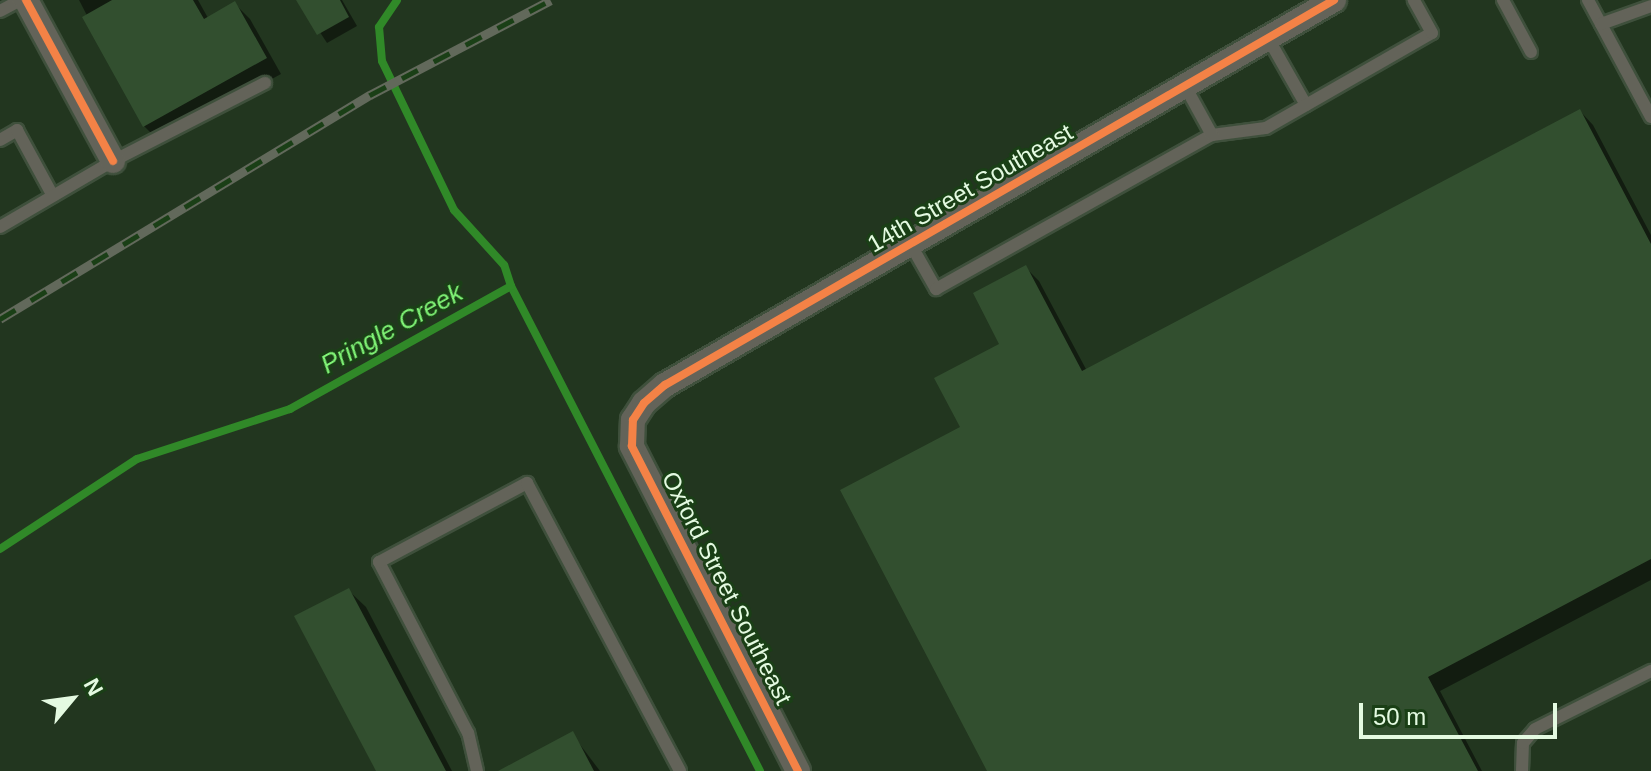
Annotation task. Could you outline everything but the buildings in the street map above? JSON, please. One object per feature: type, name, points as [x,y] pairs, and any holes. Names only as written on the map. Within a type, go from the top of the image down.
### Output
[{"type":"street","points":[[23,0],[113,161]]},
{"type":"street","name":"14th Street Southeast","points":[[633,420],[665,385],[1334,0]]},
{"type":"street","name":"Oxford Street Southeast","points":[[633,420],[632,446],[798,771]]},
{"type":"lane","points":[[0,11],[23,0]]},
{"type":"lane","points":[[911,245],[936,289],[1212,135],[1266,128],[1432,33],[1414,0]]},
{"type":"lane","points":[[1503,0],[1531,52]]},
{"type":"lane","points":[[1588,0],[1651,117]]},
{"type":"lane","points":[[1601,24],[1651,6]]},
{"type":"lane","points":[[1268,38],[1306,105]]},
{"type":"lane","points":[[0,227],[113,161],[265,83]]},
{"type":"lane","points":[[1185,86],[1212,135]]},
{"type":"lane","points":[[0,140],[17,130],[53,196]]},
{"type":"lane","points":[[477,771],[468,733],[379,562],[527,483],[680,771]]},
{"type":"lane","points":[[1522,771],[1523,743],[1535,729],[1651,671]]},
{"type":"waterway","name":"Pringle Creek","points":[[0,549],[137,459],[290,409],[511,286],[504,265],[454,210],[382,61],[379,27],[397,0]]},
{"type":"waterway","points":[[511,286],[760,771]]},
{"type":"railway","points":[[0,319],[370,95],[551,0]]},
{"type":"cycle path","points":[[26,0],[113,161]]},
{"type":"cycle path","points":[[798,771],[632,446],[633,420],[644,403],[665,385],[1334,0]]}]
